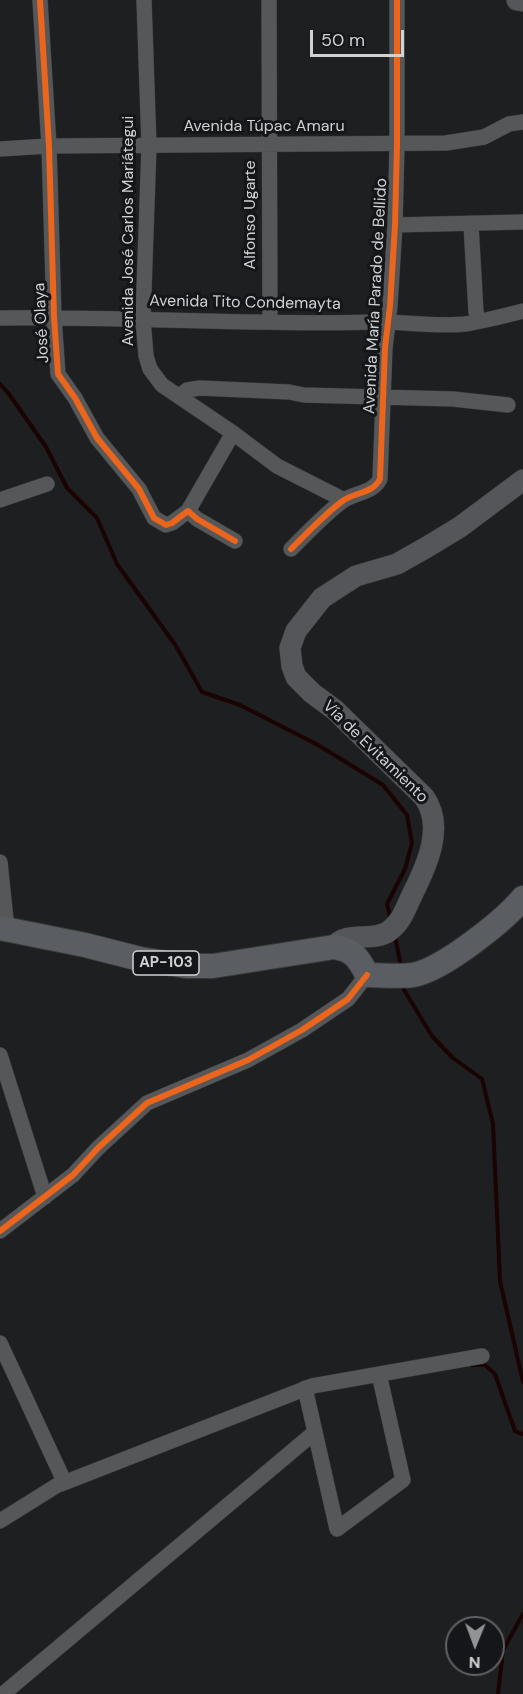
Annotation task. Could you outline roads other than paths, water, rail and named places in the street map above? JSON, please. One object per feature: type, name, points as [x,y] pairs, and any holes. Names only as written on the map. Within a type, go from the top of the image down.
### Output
[{"type":"main road","points":[[517,0],[523,1]]},
{"type":"main road","name":"Vía de Evitamiento","points":[[3,928],[140,959],[186,966],[213,966],[333,947],[337,942],[346,939],[374,938],[392,929],[421,877],[432,848],[433,817],[430,805],[334,710],[296,677],[290,648],[296,631],[322,598],[356,576],[387,568],[427,547],[460,527],[523,480]]},
{"type":"main road","points":[[333,947],[345,948],[353,953],[359,959],[367,975],[401,975],[427,971],[465,948],[523,898]]},
{"type":"street","name":"José Olaya","points":[[40,0],[49,146],[58,374],[97,438],[139,489],[154,518],[166,525],[188,511]]},
{"type":"street","name":"Avenida José Carlos Mariátegui","points":[[144,0],[149,146],[143,319],[146,357],[150,369],[162,385],[277,466],[344,500]]},
{"type":"street","name":"Alfonso Ugarte","points":[[269,0],[270,322]]},
{"type":"street","name":"Avenida María Parado de Bellido","points":[[291,549],[344,500],[371,489],[380,479],[382,398],[395,225],[397,0]]},
{"type":"street","name":"Avenida Túpac Amaru","points":[[0,150],[49,146],[397,145],[466,142],[484,137],[509,124],[523,122]]},
{"type":"street","points":[[395,225],[523,222]]},
{"type":"street","points":[[471,225],[478,321]]},
{"type":"street","name":"Avenida Tito Condemayta","points":[[0,318],[466,324],[523,311]]},
{"type":"street","points":[[180,396],[187,390],[200,388],[289,392],[304,395],[453,399],[508,405]]},
{"type":"street","points":[[233,433],[188,511],[196,519],[235,541]]},
{"type":"street","points":[[0,500],[47,484]]},
{"type":"street","points":[[0,862],[3,928]]},
{"type":"street","points":[[0,1231],[73,1175],[147,1103],[248,1060],[293,1035],[348,999],[367,975]]},
{"type":"street","points":[[0,1055],[45,1197]]},
{"type":"street","points":[[0,1343],[63,1476],[64,1481],[61,1484]]},
{"type":"street","points":[[0,1521],[61,1484],[305,1388],[482,1356]]},
{"type":"street","points":[[305,1388],[337,1529],[403,1480],[379,1374]]},
{"type":"street","points":[[3,1694],[315,1432]]},
{"type":"waterway","points":[[0,384],[46,447],[67,488],[97,518],[117,564],[176,646],[202,692],[240,705],[318,745],[383,785],[407,815],[412,843],[405,869],[387,904],[391,920]]},
{"type":"waterway","points":[[395,936],[401,967]]},
{"type":"waterway","points":[[403,983],[404,990],[432,1036],[453,1058],[482,1079],[493,1124],[500,1281],[523,1382]]},
{"type":"waterway","points":[[472,1365],[485,1365],[495,1374],[515,1431],[522,1434]]},
{"type":"waterway","points":[[498,1694],[503,1650],[523,1614]]}]
